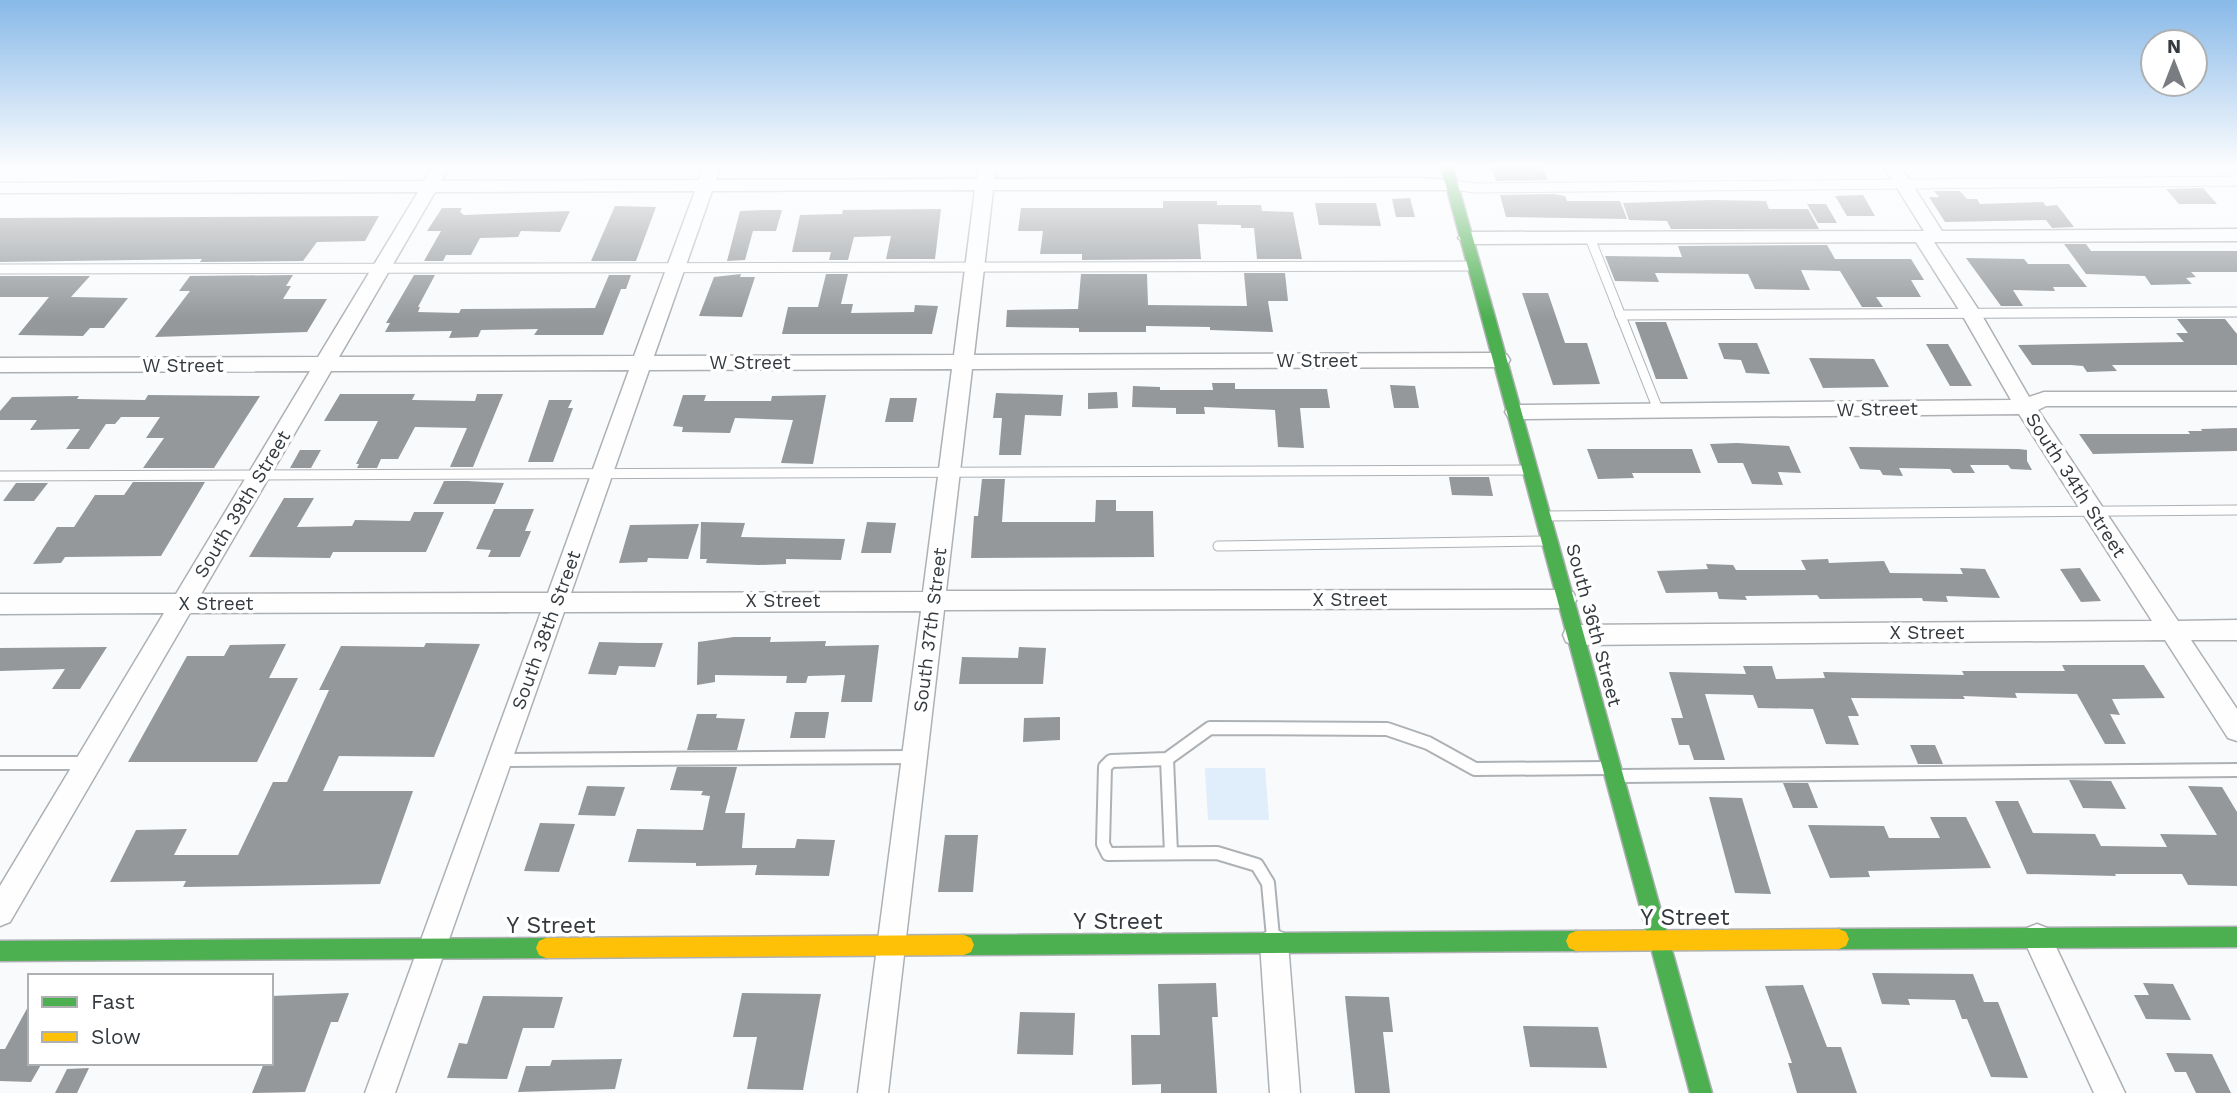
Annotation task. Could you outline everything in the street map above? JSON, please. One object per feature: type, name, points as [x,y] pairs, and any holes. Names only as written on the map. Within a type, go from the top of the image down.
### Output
[{"type":"street","name":"South 39th Street","points":[[0,912],[410,218]]},
{"type":"street","name":"South 38th Street","points":[[380,1093],[694,218]]},
{"type":"street","name":"South 37th Street","points":[[873,1093],[981,218]]},
{"type":"street","name":"South 36th Street","points":[[1461,218],[1701,1093]]},
{"type":"street","name":"South 34th Street","points":[[1920,218],[2025,407],[2237,730]]},
{"type":"street","points":[[1467,238],[2237,235]]},
{"type":"street","name":"W Street","points":[[0,365],[1500,359]]},
{"type":"street","name":"W Street","points":[[1515,412],[2025,407],[2044,399],[2237,399]]},
{"type":"street","name":"X Street","points":[[0,604],[1565,599]]},
{"type":"street","name":"X Street","points":[[1575,635],[2237,630]]},
{"type":"street","name":"Y Street","points":[[0,951],[2237,937]]},
{"type":"street","points":[[2037,938],[2110,1093]]},
{"type":"street","points":[[1274,943],[1285,1093]]},
{"type":"lane","points":[[1590,238],[1659,412]]},
{"type":"lane","points":[[0,269],[1475,267]]},
{"type":"lane","points":[[1620,315],[2237,312]]},
{"type":"lane","points":[[0,476],[1531,470]]},
{"type":"lane","points":[[1543,516],[2237,510]]},
{"type":"lane","points":[[1218,546],[1550,541]]},
{"type":"lane","points":[[1274,943],[1268,883],[1257,865],[1217,853],[1108,854],[1103,844],[1105,766],[1111,761],[1167,758],[1210,728],[1387,729],[1428,743],[1475,769],[1613,772],[2237,770]]},
{"type":"lane","points":[[499,760],[915,757]]},
{"type":"lane","points":[[1167,758],[1171,853]]},
{"type":"lane","points":[[0,763],[88,762]]},
{"type":"shaded area","points":[[1205,768],[1265,768],[1269,820],[1208,820]]},
{"type":"building","points":[[0,218],[378,218],[365,241],[317,242],[303,261],[200,262],[202,259],[0,262]]},
{"type":"building","points":[[435,218],[567,218],[560,232],[521,231],[518,237],[480,238],[471,255],[446,255],[443,261],[424,261],[441,231],[427,231]]},
{"type":"building","points":[[610,218],[652,218],[636,261],[591,261]]},
{"type":"building","points":[[738,218],[780,218],[776,231],[753,231],[745,260],[727,261]]},
{"type":"building","points":[[799,218],[940,218],[935,259],[886,259],[891,236],[854,237],[848,260],[829,260],[831,252],[792,252]]},
{"type":"building","points":[[1020,218],[1294,218],[1302,259],[1257,259],[1254,228],[1241,228],[1241,225],[1198,224],[1201,259],[1082,260],[1082,254],[1040,254],[1043,231],[1018,231]]},
{"type":"building","points":[[1318,218],[1379,218],[1381,226],[1319,225]]},
{"type":"building","points":[[1628,218],[1813,218],[1819,229],[1671,229],[1667,221]]},
{"type":"building","points":[[1815,218],[1834,218],[1837,223],[1818,223]]},
{"type":"building","points":[[1942,218],[2067,218],[2074,227],[2052,228],[2046,220],[1945,222]]},
{"type":"building","points":[[2064,244],[2086,244],[2091,251],[2237,251],[2237,272],[2191,272],[2196,277],[2186,278],[2192,284],[2151,285],[2145,276],[2086,274]]},
{"type":"building","points":[[1827,245],[1835,259],[1911,259],[1924,280],[1911,280],[1921,297],[1876,297],[1883,307],[1862,307],[1840,271],[1801,270],[1810,290],[1755,289],[1748,274],[1655,273],[1659,282],[1615,281],[1605,256],[1682,257],[1678,246]]},
{"type":"building","points":[[1966,258],[2024,259],[2028,264],[2069,264],[2087,287],[2053,287],[2055,291],[2013,290],[2023,306],[2001,306]]},
{"type":"building","points":[[1244,273],[1285,273],[1288,301],[1268,301],[1273,332],[1210,330],[1210,327],[1146,326],[1146,332],[1079,332],[1079,328],[1006,327],[1007,310],[1078,309],[1081,274],[1147,274],[1148,305],[1247,306]]},
{"type":"building","points":[[741,274],[740,277],[755,277],[742,317],[699,316],[714,277]]},
{"type":"building","points":[[826,274],[848,274],[841,304],[853,304],[851,313],[914,312],[915,305],[938,306],[932,334],[782,334],[788,307],[818,307]]},
{"type":"building","points":[[293,275],[286,286],[291,286],[283,299],[327,299],[307,332],[155,337],[190,291],[179,291],[190,276]]},
{"type":"building","points":[[414,275],[435,275],[418,312],[459,313],[461,309],[595,308],[609,275],[631,275],[626,289],[621,289],[603,335],[534,335],[538,329],[481,330],[478,337],[449,338],[452,331],[385,332],[390,323],[386,323]]},
{"type":"building","points":[[0,276],[90,276],[71,297],[128,298],[104,328],[90,328],[83,336],[18,335],[49,297],[0,297]]},
{"type":"building","points":[[1522,293],[1548,293],[1565,343],[1587,343],[1600,384],[1553,385]]},
{"type":"building","points":[[2177,319],[2225,319],[2237,334],[2237,365],[2112,365],[2117,371],[2087,372],[2083,366],[2032,365],[2018,345],[2184,342],[2176,333],[2188,333]]},
{"type":"building","points":[[1635,322],[1666,322],[1688,379],[1656,379]]},
{"type":"building","points":[[1718,343],[1757,343],[1770,374],[1746,373],[1741,360],[1724,359]]},
{"type":"building","points":[[1926,344],[1948,344],[1972,386],[1950,386]]},
{"type":"building","points":[[1809,358],[1874,359],[1889,387],[1823,388]]},
{"type":"building","points":[[1212,383],[1235,383],[1235,389],[1327,389],[1330,408],[1300,408],[1304,448],[1278,447],[1275,410],[1204,407],[1205,414],[1176,414],[1176,408],[1132,407],[1133,386],[1160,387],[1160,390],[1213,390]]},
{"type":"building","points":[[1390,385],[1415,386],[1419,408],[1394,408]]},
{"type":"building","points":[[1117,392],[1118,408],[1088,409],[1088,393]]},
{"type":"building","points":[[996,393],[1063,395],[1061,416],[1025,415],[1021,455],[999,455],[1002,418],[993,418]]},
{"type":"building","points":[[340,394],[415,394],[412,400],[475,401],[477,394],[503,394],[473,467],[450,467],[467,428],[415,427],[398,459],[381,459],[377,468],[357,468],[359,464],[356,464],[378,421],[324,421]]},
{"type":"building","points":[[148,395],[260,396],[214,468],[143,468],[164,438],[146,438],[160,417],[121,417],[115,424],[106,424],[89,449],[66,449],[80,429],[30,430],[37,420],[0,420],[0,411],[12,397],[79,396],[77,399],[145,400]]},
{"type":"building","points":[[683,395],[706,395],[704,401],[771,401],[772,396],[826,395],[813,464],[781,463],[793,420],[735,418],[730,433],[682,432],[683,427],[673,426]]},
{"type":"building","points":[[890,398],[917,398],[913,422],[885,422]]},
{"type":"building","points":[[549,400],[572,400],[568,408],[573,408],[553,462],[528,462]]},
{"type":"building","points":[[2237,428],[2237,451],[2093,454],[2079,434],[2190,434],[2188,431]]},
{"type":"building","points":[[1710,444],[1789,446],[1801,473],[1778,472],[1783,485],[1752,484],[1743,463],[1718,463]]},
{"type":"building","points":[[1849,447],[2027,450],[2027,461],[2032,470],[2011,469],[2008,465],[1970,465],[1975,473],[1953,473],[1950,469],[1899,468],[1903,476],[1883,475],[1880,470],[1860,469]]},
{"type":"building","points":[[1587,449],[1692,449],[1701,473],[1632,473],[1634,478],[1598,479]]},
{"type":"building","points":[[300,450],[321,450],[311,468],[290,468]]},
{"type":"building","points":[[1449,477],[1489,477],[1493,496],[1452,495]]},
{"type":"building","points":[[982,479],[1005,479],[1002,522],[1095,522],[1096,500],[1116,500],[1116,511],[1153,511],[1154,557],[971,558],[974,516],[978,516]]},
{"type":"building","points":[[444,481],[504,483],[495,504],[433,504]]},
{"type":"building","points":[[133,482],[205,482],[161,556],[65,557],[61,563],[33,564],[57,527],[74,527],[95,495],[124,495]]},
{"type":"building","points":[[16,483],[48,483],[34,501],[3,501]]},
{"type":"building","points":[[284,498],[314,498],[297,527],[352,526],[355,520],[410,521],[414,512],[444,512],[426,552],[333,552],[330,558],[249,557]]},
{"type":"building","points":[[494,509],[534,509],[525,531],[531,531],[520,557],[488,557],[491,550],[476,549]]},
{"type":"building","points":[[701,522],[745,523],[741,537],[845,539],[841,560],[786,559],[786,564],[759,565],[706,563],[707,559],[700,559]]},
{"type":"building","points":[[867,522],[896,523],[891,553],[861,553]]},
{"type":"building","points":[[699,524],[688,559],[648,558],[647,562],[619,563],[630,525]]},
{"type":"building","points":[[1828,559],[1829,563],[1884,561],[1890,573],[1963,574],[1960,568],[1985,569],[2000,598],[1946,596],[1948,602],[1923,601],[1922,598],[1820,599],[1817,595],[1745,596],[1747,600],[1719,599],[1717,592],[1666,593],[1657,571],[1708,569],[1706,564],[1733,565],[1736,570],[1806,570],[1801,560]]},
{"type":"building","points":[[2080,568],[2101,601],[2081,602],[2060,569]]},
{"type":"building","points":[[734,637],[771,637],[770,642],[826,641],[825,646],[879,645],[872,702],[841,702],[845,675],[808,676],[806,683],[786,683],[787,676],[715,675],[715,682],[697,685],[698,642]]},
{"type":"building","points":[[599,642],[663,643],[655,667],[619,666],[616,675],[588,674]]},
{"type":"building","points":[[426,643],[480,644],[434,757],[339,756],[323,791],[413,791],[380,884],[183,887],[186,881],[110,882],[136,830],[187,829],[174,855],[238,855],[273,782],[287,782],[329,690],[319,690],[341,646],[424,647]]},
{"type":"building","points":[[286,644],[269,678],[298,678],[257,762],[128,762],[187,656],[224,656],[230,645]]},
{"type":"building","points":[[107,647],[80,689],[52,689],[65,669],[0,671],[0,648]]},
{"type":"building","points":[[1019,647],[1046,648],[1043,684],[959,684],[962,657],[1018,658]]},
{"type":"building","points":[[2062,665],[2144,665],[2165,698],[2112,699],[2120,715],[2110,714],[2126,744],[2105,744],[2077,694],[2015,693],[2017,698],[1963,696],[1965,699],[1851,698],[1859,716],[1848,716],[1859,745],[1826,744],[1813,709],[1758,708],[1753,695],[1705,694],[1725,760],[1694,760],[1689,745],[1679,745],[1671,718],[1683,718],[1669,672],[1746,674],[1743,666],[1772,666],[1776,679],[1825,678],[1823,672],[1964,675],[1962,671],[2065,671]]},
{"type":"building","points":[[795,712],[829,712],[825,738],[790,738]]},
{"type":"building","points":[[697,714],[745,719],[737,750],[687,750]]},
{"type":"building","points":[[1060,717],[1060,740],[1023,742],[1024,718]]},
{"type":"building","points":[[1910,745],[1935,745],[1943,764],[1918,764]]},
{"type":"building","points":[[677,767],[737,767],[725,813],[745,813],[742,848],[795,848],[797,839],[835,840],[829,876],[755,875],[757,865],[696,866],[696,863],[628,862],[637,829],[703,830],[710,796],[701,795],[703,791],[670,790]]},
{"type":"building","points":[[2069,780],[2111,781],[2126,809],[2083,808]]},
{"type":"building","points":[[1783,783],[1808,783],[1818,808],[1793,808]]},
{"type":"building","points":[[587,786],[625,787],[615,816],[578,815]]},
{"type":"building","points":[[2188,786],[2222,787],[2237,812],[2237,886],[2188,885],[2182,874],[2027,874],[1995,801],[2018,801],[2033,833],[2095,834],[2101,846],[2167,847],[2160,834],[2217,835]]},
{"type":"building","points":[[1709,797],[1742,798],[1771,894],[1735,893]]},
{"type":"building","points":[[1930,817],[1966,817],[1991,868],[1868,871],[1870,877],[1830,878],[1808,825],[1884,826],[1889,838],[1940,838]]},
{"type":"building","points":[[540,823],[575,824],[559,872],[524,871]]},
{"type":"building","points":[[945,835],[978,835],[973,892],[938,892]]},
{"type":"building","points":[[1872,973],[1973,974],[1984,1002],[1998,1002],[2028,1078],[1991,1077],[1967,1019],[1962,1019],[1955,1000],[1908,999],[1910,1005],[1882,1004]]},
{"type":"building","points":[[1216,983],[1218,1017],[1212,1017],[1217,1093],[1161,1093],[1161,1084],[1132,1085],[1131,1035],[1160,1035],[1158,984]]},
{"type":"building","points":[[2143,983],[2173,984],[2191,1020],[2146,1019],[2134,995],[2149,995]]},
{"type":"building","points":[[1803,985],[1827,1047],[1841,1047],[1857,1093],[1797,1093],[1788,1063],[1792,1063],[1765,986]]},
{"type":"building","points":[[349,993],[338,1022],[331,1022],[305,1092],[252,1093],[263,1065],[273,1065],[273,996]]},
{"type":"building","points":[[742,993],[821,994],[803,1090],[747,1089],[757,1037],[733,1037]]},
{"type":"building","points":[[483,996],[563,997],[554,1028],[523,1028],[507,1079],[447,1078],[459,1043],[467,1044]]},
{"type":"building","points":[[1345,996],[1389,997],[1393,1032],[1383,1032],[1390,1093],[1355,1093]]},
{"type":"building","points":[[28,1007],[28,1065],[41,1065],[31,1082],[0,1081],[0,1049],[5,1049]]},
{"type":"building","points":[[1020,1012],[1075,1013],[1073,1055],[1017,1054]]},
{"type":"building","points":[[1523,1026],[1598,1027],[1607,1068],[1530,1067]]},
{"type":"building","points":[[2166,1053],[2212,1054],[2231,1093],[2196,1093],[2186,1072],[2175,1072]]},
{"type":"building","points":[[622,1059],[615,1089],[518,1092],[526,1066],[550,1066],[552,1060]]},
{"type":"building","points":[[89,1068],[77,1093],[55,1093],[67,1069]]},
{"type":"traffic: fast","points":[[1461,218],[1701,1093]]},
{"type":"traffic: fast","points":[[1839,939],[2237,937]]},
{"type":"traffic: fast","points":[[964,945],[1576,941]]},
{"type":"traffic: fast","points":[[0,951],[546,948]]},
{"type":"traffic: slow","points":[[1576,941],[1839,939]]},
{"type":"traffic: slow","points":[[546,948],[964,945]]}]
